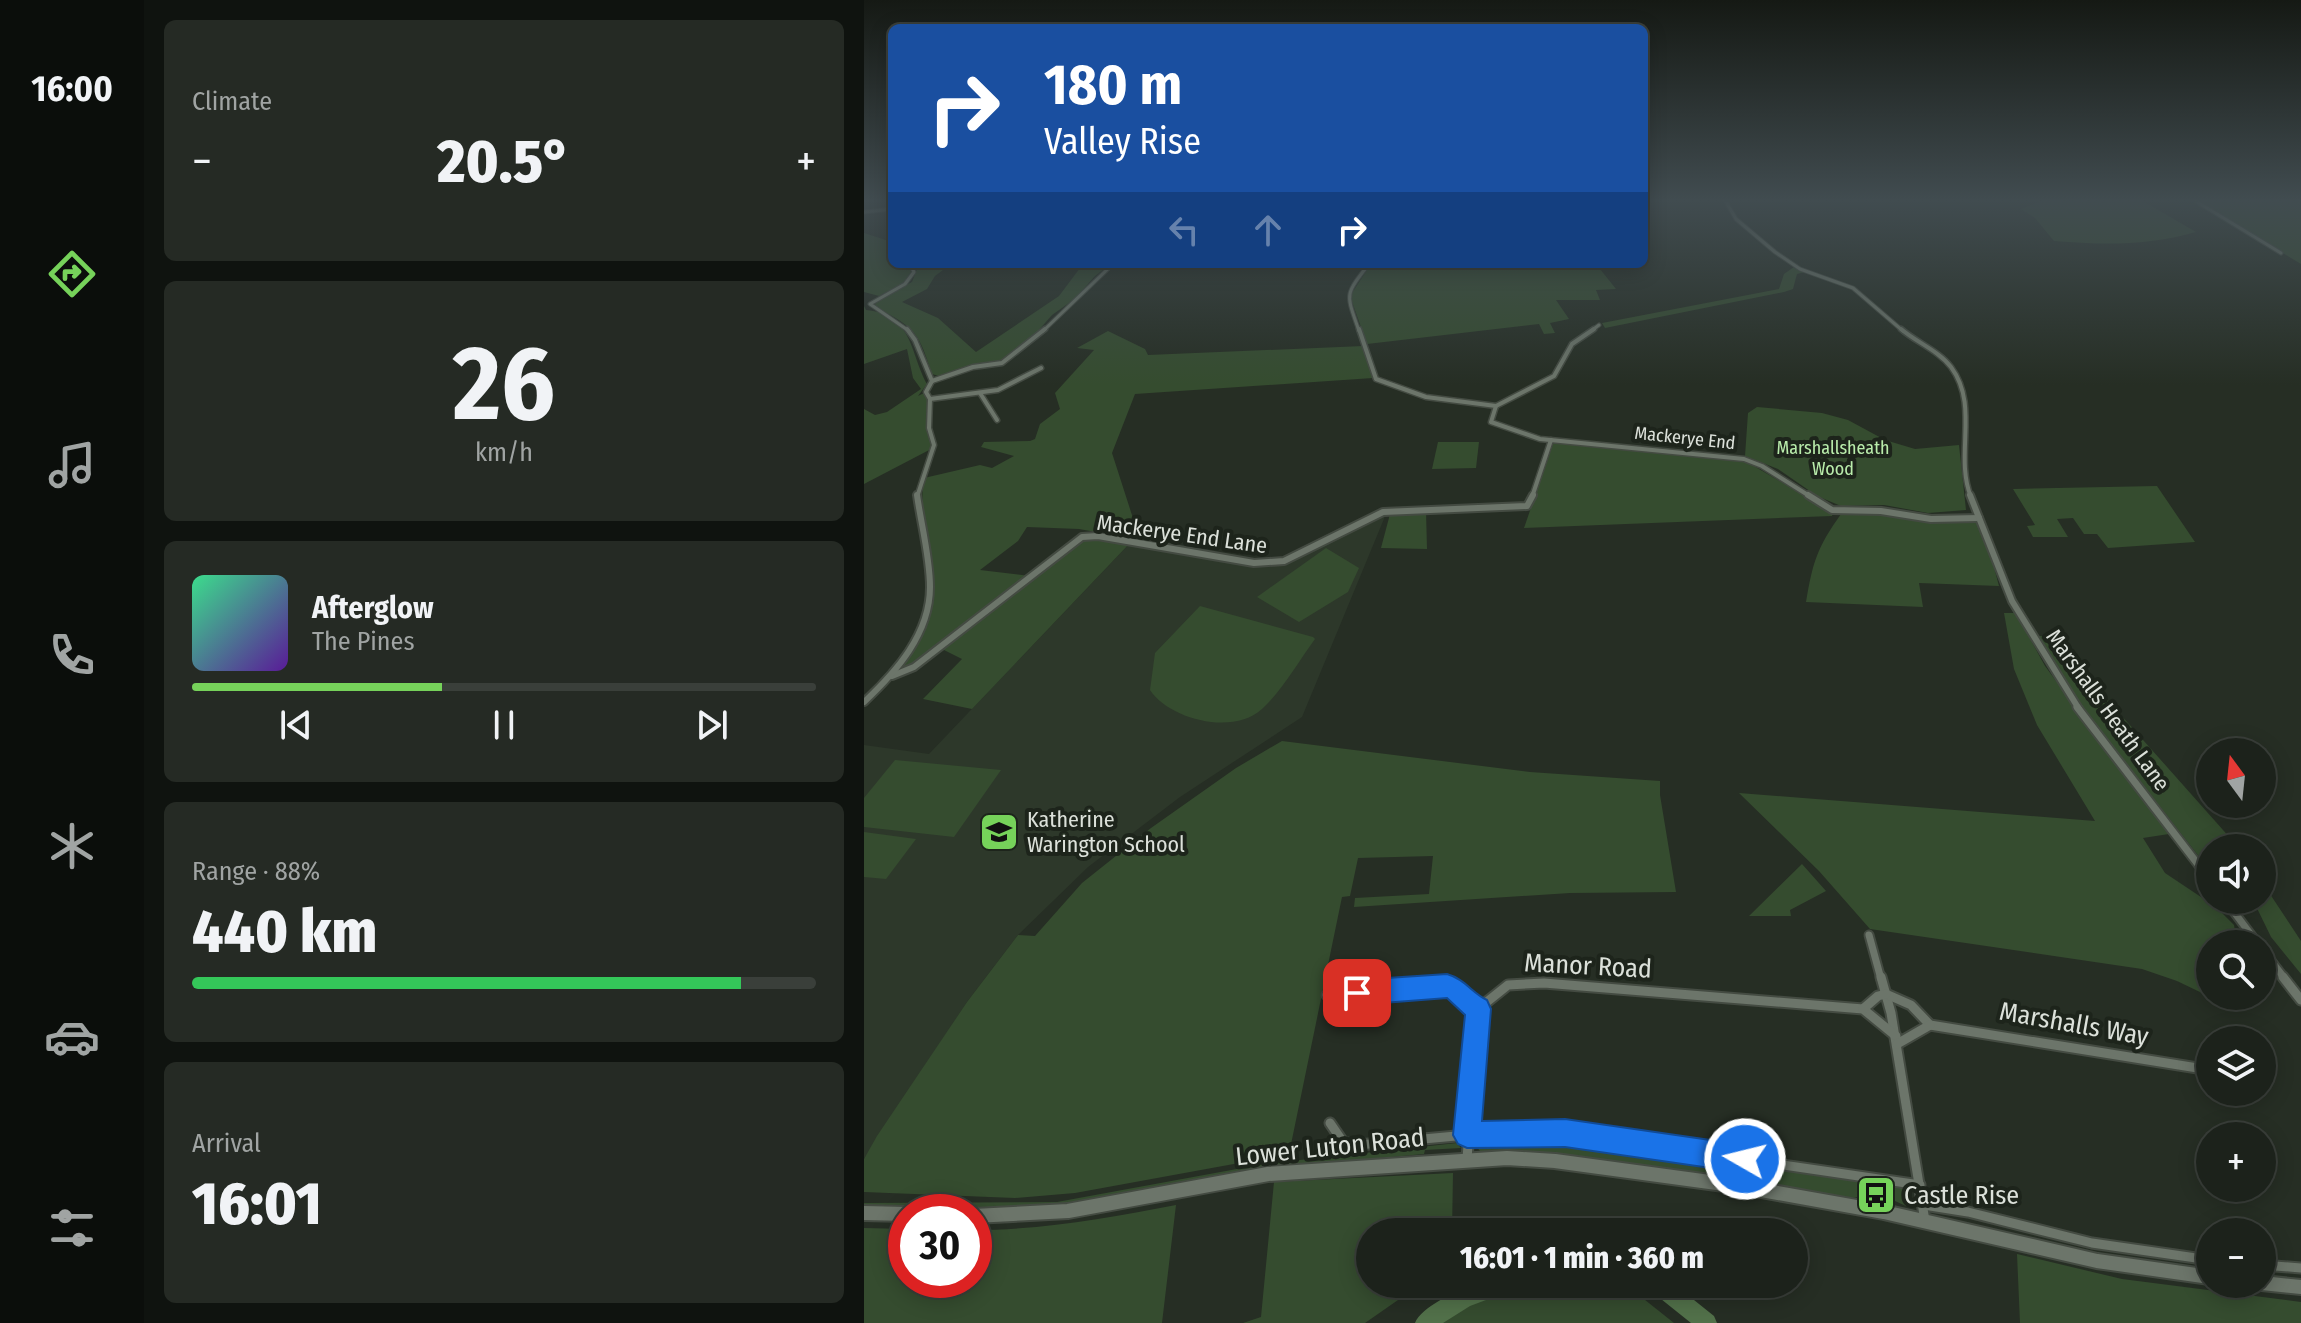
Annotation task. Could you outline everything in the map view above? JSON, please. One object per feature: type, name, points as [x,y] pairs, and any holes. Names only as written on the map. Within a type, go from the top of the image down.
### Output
[{"type":"main road","name":"Lower Luton Road","points":[[992,1215],[1068,1211],[1262,1174],[1467,1159],[1555,1161],[1739,1186],[1925,1221],[2097,1261],[2196,1275]]},
{"type":"main road","points":[[864,1213],[888,1214]]},
{"type":"main road","points":[[2276,1284],[2301,1287]]},
{"type":"street","name":"Marshalls Heath Lane","points":[[1789,262],[1800,269],[1853,288],[1952,368],[1968,412],[1963,464],[1968,490],[2012,601],[2051,668],[2196,861]]},
{"type":"street","points":[[912,268],[914,272],[909,281],[870,304],[913,336],[925,374],[932,381]]},
{"type":"street","points":[[864,702],[892,676],[917,637],[929,595],[917,494],[934,445],[929,428],[930,399],[926,392],[932,381],[973,367],[1002,363],[1035,338],[1109,268]]},
{"type":"street","points":[[1366,268],[1350,289],[1348,298],[1376,379],[1426,397],[1496,406],[1554,376],[1572,344],[1599,325]]},
{"type":"street","points":[[930,399],[980,393],[1015,384],[1041,368]]},
{"type":"street","points":[[980,393],[997,420]]},
{"type":"street","name":"Mackerye End","points":[[1496,406],[1491,419],[1494,426],[1551,440],[1744,459],[1762,466],[1815,501],[1839,512],[1881,511],[1931,519],[1979,518]]},
{"type":"street","name":"Mackerye End Lane","points":[[892,676],[914,667],[1082,537],[1098,536],[1254,563],[1276,564],[1383,512],[1527,506],[1551,440]]},
{"type":"street","points":[[1869,935],[1896,1040],[1925,1221]]},
{"type":"street","points":[[2276,967],[2301,1000]]},
{"type":"street","name":"Manor Road","points":[[1478,1009],[1487,1005],[1508,985],[1544,983],[1863,1009]]},
{"type":"street","points":[[1327,995],[1447,986],[1455,988],[1470,1005],[1478,1009],[1467,1159]]},
{"type":"street","points":[[1886,994],[1911,1005],[1930,1025],[1896,1040],[1863,1009],[1878,996],[1886,994]]},
{"type":"street","name":"Marshalls Way","points":[[1930,1025],[2196,1068]]},
{"type":"street","name":"Lower Luton Road","points":[[1330,1123],[1343,1142],[1358,1145],[1467,1135],[1565,1133],[1920,1185]]},
{"type":"street","points":[[1924,1205],[1968,1212],[2092,1243],[2196,1258]]},
{"type":"street","points":[[2276,1266],[2301,1268]]},
{"type":"shaded area","name":"Katherine Warington School","points":[[1386,514],[1302,717],[1180,797],[1088,867],[1018,935],[967,1002],[864,1159],[864,745],[929,754],[1131,542],[1272,567]]},
{"type":"green space","points":[[864,262],[888,262],[888,268],[913,270],[904,283],[879,296],[864,292]]},
{"type":"green space","points":[[1794,267],[1805,272],[1797,274],[1793,289],[1784,292],[1605,328],[1602,323],[1779,289],[1784,274]]},
{"type":"green space","points":[[946,268],[935,276],[927,289],[902,302],[938,318],[976,352],[1059,296],[1080,268],[1105,268],[1076,298],[1052,315],[1031,339],[1000,363],[979,364],[942,377],[932,374],[923,347],[913,331],[874,306],[879,299],[912,282],[917,269]]},
{"type":"green space","points":[[1368,268],[1599,268],[1616,289],[1596,290],[1600,300],[1556,300],[1569,319],[1550,323],[1555,333],[1544,334],[1539,324],[1367,344],[1350,296]]},
{"type":"green space","points":[[864,306],[866,310],[893,319],[908,337],[927,384],[918,396],[926,392],[928,398],[933,448],[864,484],[864,409],[875,415],[887,412],[921,389],[913,378],[907,349],[864,364]]},
{"type":"green space","points":[[1108,331],[1145,349],[1148,355],[1363,346],[1373,378],[1135,394],[1112,453],[1140,540],[1079,529],[1027,527],[1018,541],[980,570],[1030,576],[911,666],[898,671],[932,604],[933,574],[923,510],[924,478],[980,465],[992,468],[1014,456],[981,447],[984,442],[1035,439],[1040,424],[1060,409],[1055,393],[1094,350],[1077,348]]},
{"type":"green space","name":"Marshallsheath Wood","points":[[1757,407],[1822,413],[1848,420],[1885,440],[1915,449],[1959,445],[1966,510],[1928,513],[1884,505],[1841,506],[1817,496],[1778,469],[1745,456],[1748,413]]},
{"type":"green space","points":[[1438,442],[1479,442],[1476,468],[1432,469]]},
{"type":"green space","points":[[1553,444],[1747,462],[1833,512],[1832,516],[1524,528]]},
{"type":"green space","points":[[2157,486],[2195,542],[2108,548],[2097,534],[2084,534],[2073,518],[2057,519],[2068,537],[2033,537],[2027,526],[2035,525],[2013,489]]},
{"type":"green space","points":[[1426,511],[1427,549],[1381,548],[1390,514]]},
{"type":"green space","points":[[1872,512],[1929,520],[1975,519],[1988,545],[1999,586],[1919,583],[1923,607],[1806,602],[1817,555],[1841,514]]},
{"type":"green space","points":[[1086,538],[1131,542],[972,709],[923,699],[962,659],[942,649]]},
{"type":"green space","points":[[1326,548],[1359,568],[1348,592],[1299,622],[1257,597]]},
{"type":"green space","points":[[1200,606],[1315,639],[1276,694],[1250,717],[1235,722],[1219,722],[1186,716],[1171,709],[1150,690],[1155,653]]},
{"type":"green space","points":[[2004,613],[2016,613],[2045,666],[2169,834],[2143,838],[2165,873],[2196,894],[2196,914],[2223,914],[2234,925],[2235,930],[2196,930],[2196,990],[2142,969],[1870,929],[1819,871],[1739,793],[2095,821],[2037,725],[2014,669]]},
{"type":"green space","points":[[2037,636],[2044,636],[2077,680],[2088,678],[2196,800],[2196,818],[2212,818],[2227,834],[2196,834],[2196,853],[2084,709]]},
{"type":"green space","points":[[1282,741],[1530,772],[1660,781],[1676,892],[1570,893],[1354,907],[1355,898],[1429,894],[1433,856],[1358,858],[1350,896],[1342,897],[1289,1154],[1075,1193],[1015,1198],[992,1197],[992,1194],[864,1192],[864,1159],[877,1136],[967,1002],[1018,935],[1035,936],[1082,883],[1151,828],[1236,768]]},
{"type":"green space","points":[[895,760],[1001,770],[954,837],[864,827],[864,798]]},
{"type":"green space","points":[[864,832],[916,839],[886,879],[864,877]]},
{"type":"green space","points":[[1802,864],[1826,891],[1790,910],[1791,916],[1749,916]]},
{"type":"green space","points":[[2276,903],[2301,941],[2301,974],[2276,943],[2276,930],[2268,930],[2260,914],[2276,914]]},
{"type":"green space","points":[[1563,1136],[1907,1189],[1916,1204],[1906,1206],[1873,1191],[1873,1194],[1848,1199],[1558,1154],[1480,1151],[1474,1144],[1476,1139]]},
{"type":"green space","points":[[1457,1143],[1461,1148],[1283,1167],[1076,1204],[992,1210],[992,1202],[1057,1202],[1264,1164]]},
{"type":"green space","points":[[1453,1173],[1452,1218],[1356,1218],[1356,1298],[1401,1298],[1365,1323],[1243,1323],[1261,1317],[1274,1182]]},
{"type":"green space","points":[[864,1203],[888,1203],[888,1208],[864,1207]]},
{"type":"green space","points":[[1176,1205],[1162,1323],[864,1323],[864,1228],[888,1229],[888,1298],[992,1298],[992,1229],[1101,1219]]},
{"type":"green space","points":[[2017,1254],[2122,1279],[2196,1289],[2196,1298],[2270,1298],[2301,1302],[2301,1323],[2020,1323]]},
{"type":"green space","points":[[1493,1298],[1643,1298],[1674,1323],[1419,1323]]},
{"type":"waterway","points":[[1425,1323],[1464,1298]]},
{"type":"waterway","points":[[1676,1298],[1707,1323]]},
{"type":"place","name":"Katherine Warington School","points":[[999,832]]},
{"type":"place","name":"Castle Rise","points":[[1876,1195]]},
{"type":"route","points":[[1357,993],[1447,986],[1455,988],[1470,1005],[1478,1009],[1467,1135],[1565,1133],[1745,1159]]}]
